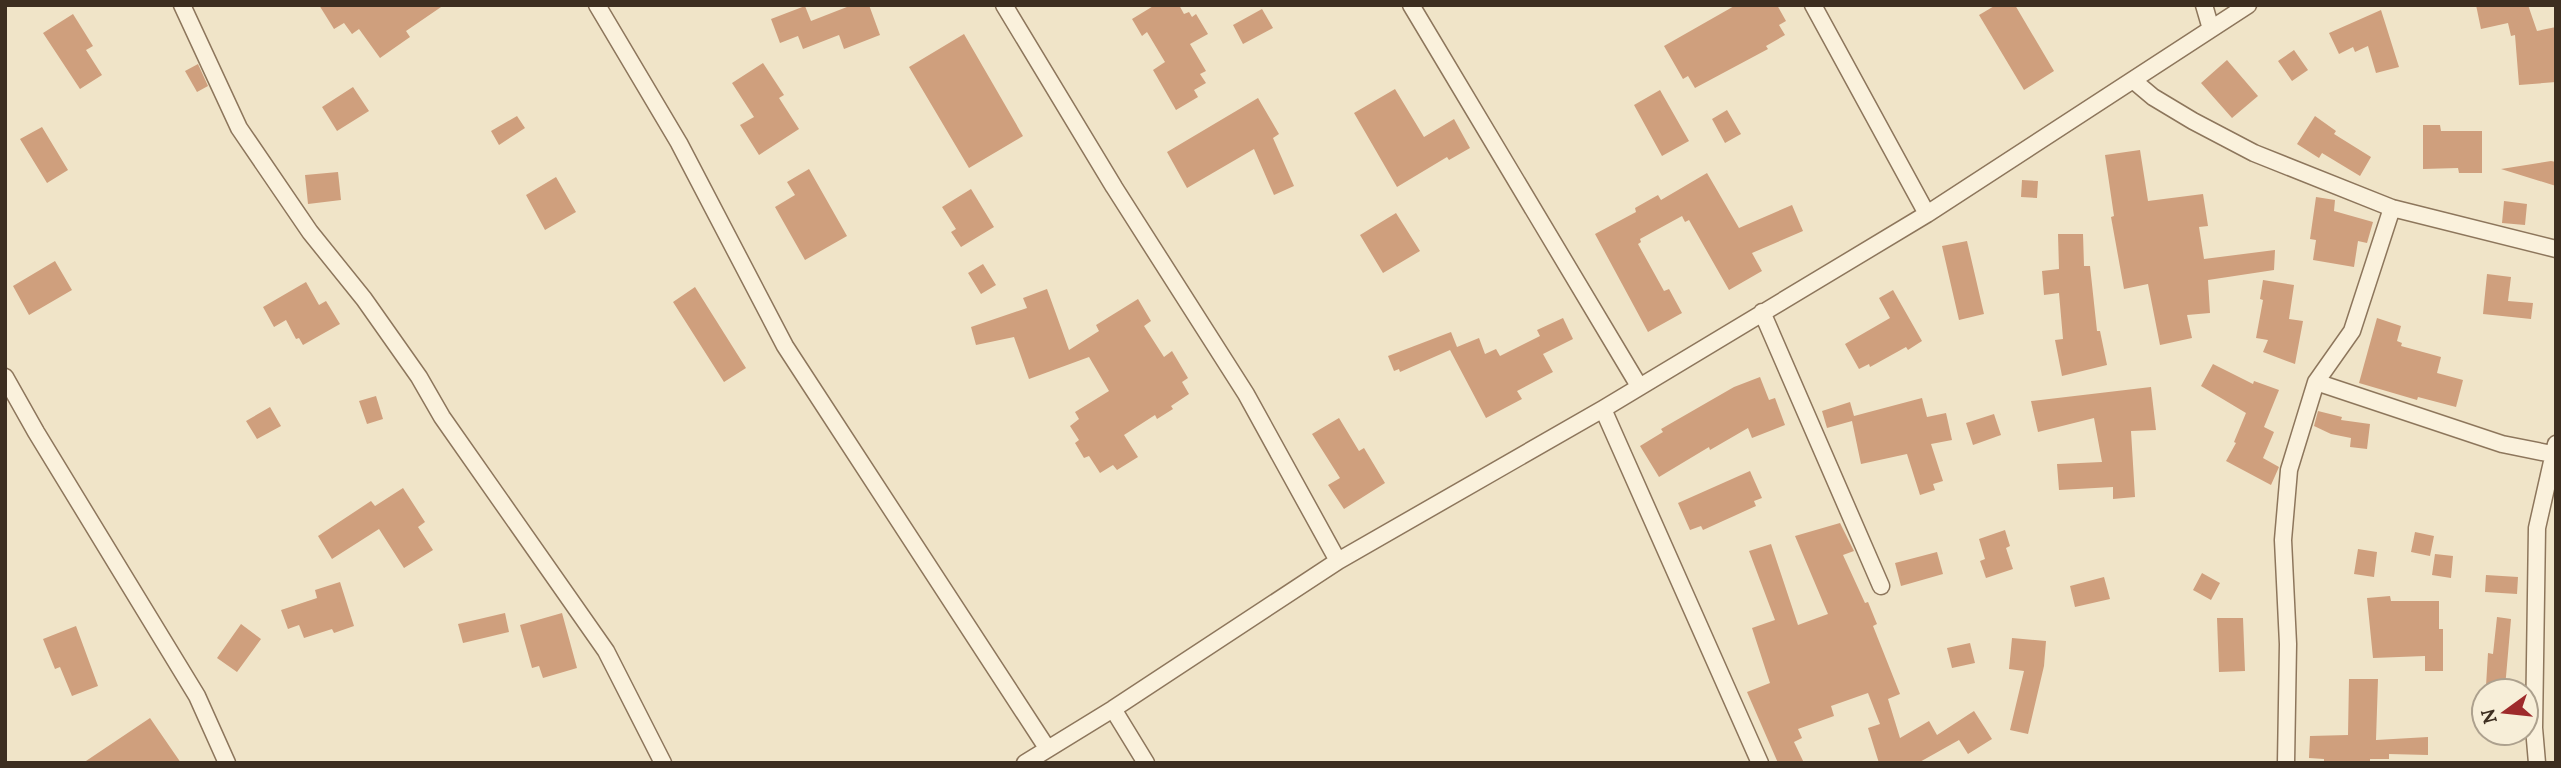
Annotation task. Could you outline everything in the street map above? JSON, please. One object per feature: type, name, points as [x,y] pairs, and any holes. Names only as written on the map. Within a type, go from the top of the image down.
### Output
[{"type":"street","points":[[182,5],[239,128],[310,232],[388,332],[442,417],[606,651],[663,763]]},
{"type":"street","points":[[597,5],[678,143],[785,346],[1047,748]]},
{"type":"street","points":[[1004,5],[1114,187],[1246,394],[1338,561]]},
{"type":"street","points":[[1411,5],[1639,386]]},
{"type":"street","points":[[1813,5],[1927,214]]},
{"type":"street","points":[[2204,5],[2211,29]]},
{"type":"street","points":[[1025,763],[1113,709],[1338,561],[1603,409],[1927,214],[2248,5]]},
{"type":"street","points":[[2134,81],[2153,97],[2254,153],[2392,208],[2556,249]]},
{"type":"street","points":[[2286,763],[2288,644],[2283,540],[2288,470],[2316,382],[2353,331],[2392,208]]},
{"type":"street","points":[[1762,312],[1881,586]]},
{"type":"street","points":[[5,377],[197,696],[227,763]]},
{"type":"street","points":[[2316,382],[2502,444],[2554,449],[2538,528],[2534,728],[2538,763]]},
{"type":"street","points":[[1603,409],[1760,763]]},
{"type":"street","points":[[1113,709],[1146,763]]},
{"type":"building","points":[[319,5],[444,5],[406,31],[410,37],[380,58],[359,29],[352,34],[344,23],[334,29]]},
{"type":"building","points":[[852,5],[869,5],[880,35],[844,49],[839,35],[803,49],[798,36],[780,43],[771,19],[805,6],[811,21]]},
{"type":"building","points":[[1155,5],[1179,5],[1184,14],[1189,12],[1192,17],[1196,14],[1208,34],[1190,44],[1206,71],[1200,74],[1206,83],[1194,90],[1198,97],[1176,110],[1153,70],[1165,62],[1147,32],[1142,36],[1132,19]]},
{"type":"building","points":[[1736,5],[1777,5],[1786,21],[1779,25],[1785,35],[1766,46],[1768,49],[1695,88],[1688,76],[1683,79],[1664,46]]},
{"type":"building","points":[[1996,5],[2015,5],[2054,71],[2024,90],[1979,15]]},
{"type":"building","points":[[2476,5],[2528,5],[2537,31],[2556,27],[2556,82],[2519,85],[2515,35],[2511,36],[2508,23],[2481,29]]},
{"type":"building","points":[[1262,9],[1273,28],[1243,44],[1233,25]]},
{"type":"building","points":[[2381,10],[2399,67],[2376,73],[2368,46],[2355,52],[2353,47],[2339,54],[2329,33]]},
{"type":"building","points":[[73,14],[93,46],[86,50],[102,75],[80,89],[43,33]]},
{"type":"building","points":[[964,34],[1023,136],[969,168],[909,67]]},
{"type":"building","points":[[2294,50],[2308,70],[2292,81],[2278,61]]},
{"type":"building","points":[[2227,60],[2258,96],[2232,118],[2201,83]]},
{"type":"building","points":[[763,63],[784,95],[779,98],[799,129],[759,155],[740,125],[754,117],[732,83]]},
{"type":"building","points":[[198,64],[208,86],[197,92],[185,71]]},
{"type":"building","points":[[353,87],[369,111],[337,131],[322,107]]},
{"type":"building","points":[[1395,89],[1424,137],[1454,119],[1470,148],[1449,160],[1447,157],[1397,187],[1354,113]]},
{"type":"building","points":[[1660,90],[1689,141],[1662,156],[1634,105]]},
{"type":"building","points":[[1258,98],[1279,134],[1273,138],[1294,186],[1274,195],[1254,149],[1187,188],[1167,152]]},
{"type":"building","points":[[1727,110],[1741,134],[1725,143],[1712,119]]},
{"type":"building","points":[[517,116],[525,128],[499,145],[491,131]]},
{"type":"building","points":[[2315,116],[2336,131],[2334,134],[2371,157],[2360,176],[2322,153],[2319,158],[2297,144]]},
{"type":"building","points":[[2423,125],[2440,125],[2441,131],[2482,131],[2482,173],[2459,173],[2458,168],[2423,169]]},
{"type":"building","points":[[42,127],[68,170],[47,183],[20,139]]},
{"type":"building","points":[[2140,150],[2148,201],[2203,194],[2208,226],[2199,227],[2204,259],[2275,250],[2274,270],[2208,280],[2210,313],[2187,315],[2192,338],[2160,345],[2148,284],[2124,289],[2111,217],[2114,216],[2105,155]]},
{"type":"building","points":[[2556,162],[2556,186],[2501,169]]},
{"type":"building","points":[[809,169],[847,236],[805,260],[775,207],[795,195],[787,182]]},
{"type":"building","points":[[338,172],[341,200],[308,204],[305,175]]},
{"type":"building","points":[[1707,173],[1739,228],[1792,205],[1803,231],[1752,253],[1762,271],[1729,290],[1689,220],[1685,222],[1682,216],[1640,239],[1638,244],[1664,291],[1669,289],[1682,313],[1648,332],[1595,234],[1636,212],[1635,208],[1658,195],[1661,200]]},
{"type":"building","points":[[556,177],[576,212],[545,230],[526,195]]},
{"type":"building","points":[[2022,180],[2038,181],[2037,198],[2021,197]]},
{"type":"building","points":[[971,189],[994,227],[961,247],[951,232],[956,229],[942,207]]},
{"type":"building","points":[[2316,197],[2335,200],[2334,211],[2373,222],[2367,243],[2358,241],[2354,267],[2313,260],[2316,240],[2310,239]]},
{"type":"building","points":[[2504,201],[2527,204],[2525,225],[2502,223]]},
{"type":"building","points":[[1396,213],[1420,251],[1383,273],[1360,235]]},
{"type":"building","points":[[2058,234],[2083,234],[2084,266],[2090,266],[2097,331],[2100,331],[2107,365],[2062,376],[2055,340],[2063,339],[2059,293],[2044,295],[2042,271],[2059,269]]},
{"type":"building","points":[[1967,241],[1984,314],[1959,320],[1942,246]]},
{"type":"building","points":[[55,261],[72,290],[29,315],[13,286]]},
{"type":"building","points":[[983,264],[996,285],[981,294],[968,273]]},
{"type":"building","points":[[2487,274],[2511,277],[2508,301],[2533,303],[2531,319],[2483,314]]},
{"type":"building","points":[[2263,280],[2294,285],[2289,319],[2303,321],[2295,364],[2263,352],[2268,340],[2256,338],[2263,300],[2260,299]]},
{"type":"building","points":[[306,282],[319,305],[326,301],[340,324],[303,345],[299,338],[296,339],[286,320],[274,327],[263,307]]},
{"type":"building","points":[[695,287],[746,368],[724,382],[673,302]]},
{"type":"building","points":[[1047,289],[1069,350],[1099,331],[1096,325],[1138,299],[1151,321],[1144,326],[1164,357],[1172,351],[1188,378],[1182,382],[1189,394],[1171,406],[1173,409],[1157,419],[1155,415],[1124,435],[1138,457],[1117,470],[1113,465],[1100,473],[1089,456],[1084,458],[1075,443],[1079,440],[1070,426],[1079,419],[1075,412],[1109,391],[1089,357],[1029,379],[1014,337],[976,345],[971,327],[1027,308],[1023,298]]},
{"type":"building","points":[[1893,290],[1922,341],[1870,367],[1869,364],[1859,369],[1845,344],[1890,318],[1879,298]]},
{"type":"building","points":[[1563,318],[1573,339],[1543,354],[1553,372],[1517,391],[1522,399],[1486,418],[1450,350],[1400,372],[1399,369],[1394,371],[1388,356],[1451,332],[1457,347],[1479,338],[1485,354],[1496,349],[1500,356],[1540,336],[1537,330]]},
{"type":"building","points":[[2377,318],[2401,326],[2397,341],[2402,343],[2401,346],[2441,357],[2437,373],[2463,380],[2456,407],[2418,397],[2417,400],[2359,383]]},
{"type":"building","points":[[2213,364],[2253,384],[2254,381],[2279,390],[2264,427],[2274,432],[2263,458],[2279,467],[2271,485],[2226,461],[2236,443],[2234,442],[2246,413],[2201,386]]},
{"type":"building","points":[[1760,377],[1769,400],[1775,398],[1785,425],[1752,438],[1748,428],[1710,450],[1709,447],[1659,477],[1640,446],[1663,432],[1661,429],[1734,387]]},
{"type":"building","points":[[2151,387],[2156,430],[2131,431],[2135,497],[2113,499],[2113,487],[2059,490],[2057,464],[2102,462],[2094,418],[2038,432],[2031,401]]},
{"type":"building","points":[[376,396],[383,419],[367,424],[359,401]]},
{"type":"building","points":[[1922,398],[1927,417],[1946,413],[1952,440],[1931,444],[1943,481],[1933,484],[1935,490],[1920,495],[1907,454],[1861,464],[1852,421],[1827,428],[1822,411],[1850,402],[1854,416]]},
{"type":"building","points":[[270,407],[281,426],[257,439],[246,421]]},
{"type":"building","points":[[2318,411],[2342,417],[2341,420],[2370,424],[2367,449],[2350,447],[2351,438],[2331,434],[2314,426]]},
{"type":"building","points":[[1994,414],[2001,435],[1973,445],[1966,423]]},
{"type":"building","points":[[1339,418],[1359,451],[1364,448],[1385,483],[1344,509],[1328,485],[1340,478],[1312,434]]},
{"type":"building","points":[[1750,471],[1762,498],[1754,501],[1756,506],[1703,530],[1701,526],[1690,530],[1678,503]]},
{"type":"building","points":[[403,488],[425,522],[418,527],[433,550],[404,568],[379,529],[332,559],[318,536],[371,501],[375,506]]},
{"type":"building","points":[[1840,523],[1854,551],[1843,555],[1865,603],[1868,602],[1877,624],[1873,626],[1900,694],[1888,699],[1900,738],[1929,721],[1937,735],[1974,711],[1992,739],[1968,754],[1959,740],[1918,763],[1879,763],[1868,728],[1880,724],[1868,693],[1831,706],[1834,716],[1798,729],[1802,738],[1794,742],[1804,763],[1778,763],[1747,692],[1770,683],[1752,628],[1775,620],[1749,551],[1771,544],[1798,625],[1828,614],[1795,536]]},
{"type":"building","points":[[2005,530],[2010,546],[2006,548],[2013,569],[1986,578],[1980,561],[1985,559],[1979,539]]},
{"type":"building","points":[[2415,532],[2434,536],[2430,556],[2411,552]]},
{"type":"building","points":[[2358,549],[2377,552],[2374,577],[2354,574]]},
{"type":"building","points":[[1937,552],[1943,574],[1901,586],[1895,563]]},
{"type":"building","points":[[2435,554],[2453,556],[2451,578],[2432,575]]},
{"type":"building","points":[[2202,573],[2220,583],[2211,600],[2193,590]]},
{"type":"building","points":[[2486,575],[2518,577],[2517,594],[2485,592]]},
{"type":"building","points":[[2104,577],[2110,599],[2075,607],[2070,586]]},
{"type":"building","points":[[340,582],[354,626],[334,633],[332,629],[304,638],[299,625],[288,629],[281,610],[317,598],[315,590]]},
{"type":"building","points":[[2390,596],[2391,601],[2439,601],[2439,629],[2443,629],[2443,671],[2425,671],[2425,656],[2373,658],[2367,598]]},
{"type":"building","points":[[505,613],[509,632],[463,643],[458,624]]},
{"type":"building","points":[[562,613],[577,668],[543,678],[539,666],[532,668],[520,625]]},
{"type":"building","points":[[2497,617],[2511,619],[2506,677],[2487,677],[2488,653],[2493,654]]},
{"type":"building","points":[[2217,618],[2243,618],[2245,671],[2219,672]]},
{"type":"building","points":[[241,624],[261,639],[237,672],[217,658]]},
{"type":"building","points":[[76,626],[98,686],[72,696],[60,667],[55,669],[43,639]]},
{"type":"building","points":[[2012,638],[2046,641],[2044,666],[2028,734],[2010,730],[2024,671],[2009,669]]},
{"type":"building","points":[[1970,643],[1975,663],[1952,668],[1947,648]]},
{"type":"building","points":[[2349,679],[2378,679],[2376,740],[2428,737],[2428,755],[2389,754],[2389,759],[2370,759],[2370,763],[2309,758],[2310,736],[2348,735]]},
{"type":"building","points":[[150,718],[181,763],[83,763]]}]
